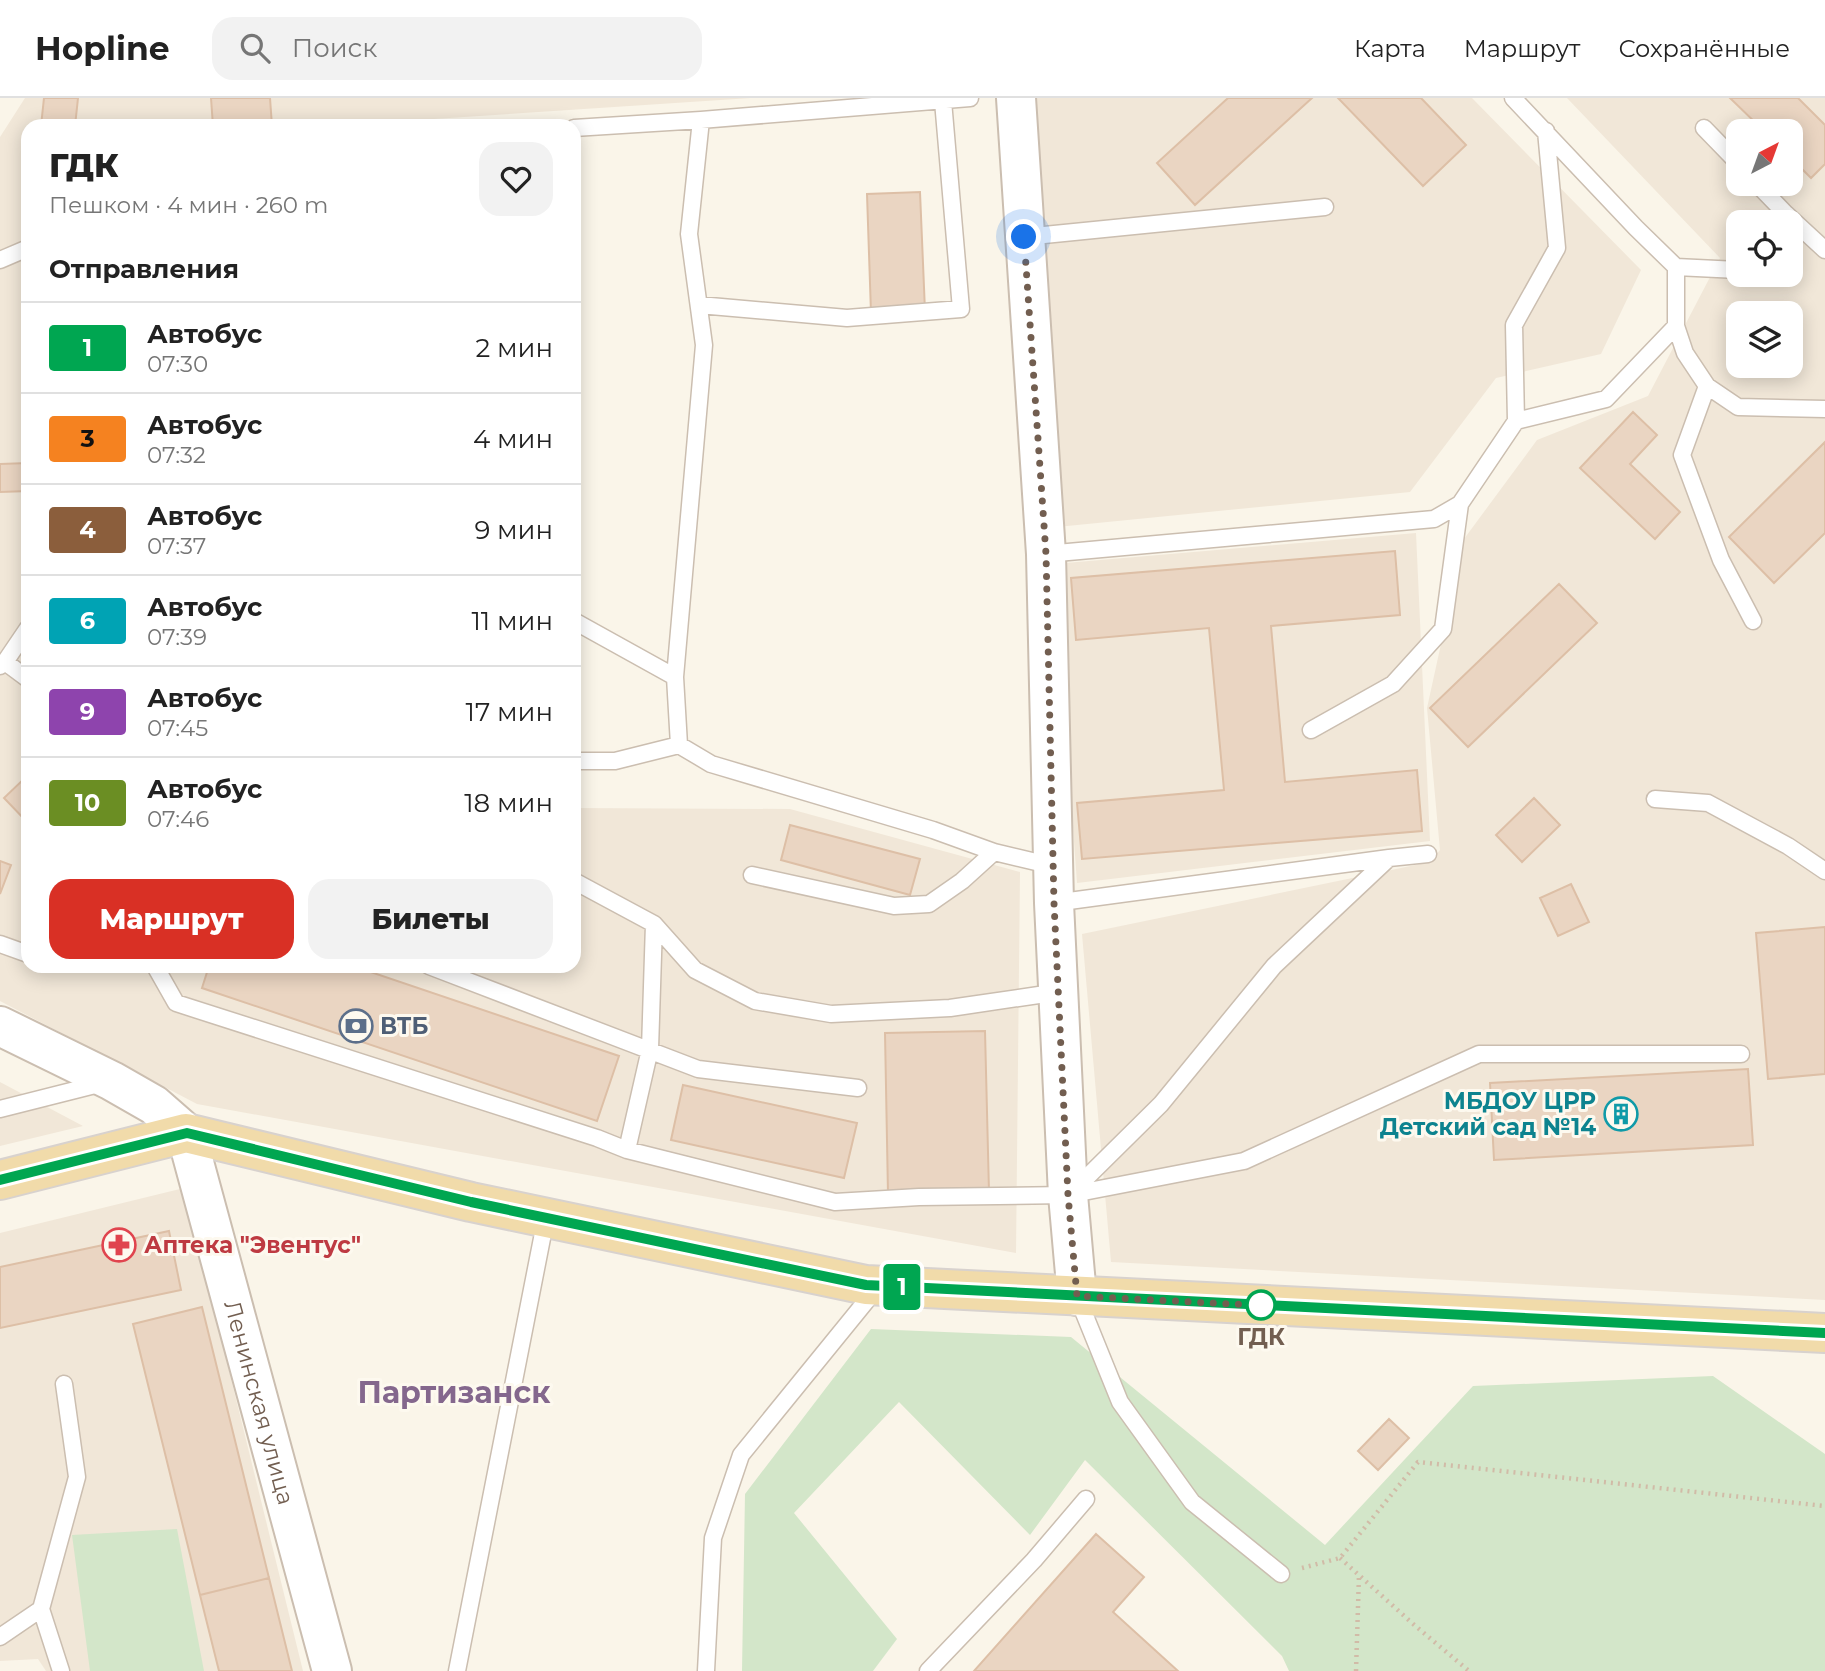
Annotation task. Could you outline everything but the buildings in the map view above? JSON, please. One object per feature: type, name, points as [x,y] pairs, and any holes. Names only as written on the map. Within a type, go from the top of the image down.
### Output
[{"type":"main road","points":[[0,1180],[187,1133],[458,1199],[866,1285],[1825,1333]]},
{"type":"street","points":[[1016,98],[1046,554],[1054,884],[1068,1195],[1077,1296]]},
{"type":"street","points":[[0,1026],[112,1081],[154,1105],[187,1133]]},
{"type":"street","name":"Ленинская улица","points":[[187,1133],[332,1671]]},
{"type":"lane","points":[[581,128],[970,98]]},
{"type":"lane","points":[[1513,98],[1676,267],[1726,269]]},
{"type":"lane","points":[[699,305],[847,318],[961,309],[943,101]]},
{"type":"lane","points":[[679,745],[676,677],[704,345],[689,234],[701,120]]},
{"type":"lane","points":[[1704,128],[1726,151]]},
{"type":"lane","points":[[1311,730],[1393,684],[1443,629],[1461,504],[1516,421],[1514,324],[1557,248],[1546,131]]},
{"type":"lane","points":[[1766,196],[1777,210]]},
{"type":"lane","points":[[1024,237],[1325,207]]},
{"type":"lane","points":[[1803,233],[1825,250]]},
{"type":"lane","points":[[0,260],[21,250]]},
{"type":"lane","points":[[1676,267],[1676,326],[1685,353],[1707,386],[1738,407],[1825,409]]},
{"type":"lane","points":[[1516,421],[1606,399],[1676,326]]},
{"type":"lane","points":[[1707,386],[1682,455],[1721,560],[1753,621]]},
{"type":"lane","points":[[1046,554],[1434,519],[1461,504]]},
{"type":"lane","points":[[581,625],[676,677]]},
{"type":"lane","points":[[21,638],[3,664],[21,675]]},
{"type":"lane","points":[[581,761],[615,761],[679,745],[711,764],[933,830],[994,852],[1054,884],[1428,854]]},
{"type":"lane","points":[[1655,799],[1708,803],[1788,846],[1825,871]]},
{"type":"lane","points":[[752,876],[894,906],[929,904],[994,852]]},
{"type":"lane","points":[[1068,1195],[1161,1104],[1274,966],[1389,858]]},
{"type":"lane","points":[[581,885],[654,924],[695,970],[755,1001],[831,1014],[950,1007],[1059,992]]},
{"type":"lane","points":[[627,1150],[650,1049],[654,924]]},
{"type":"lane","points":[[0,944],[21,952]]},
{"type":"lane","points":[[159,973],[176,1003],[597,1138],[627,1150],[835,1202],[919,1197],[1068,1195],[1244,1161],[1479,1054],[1741,1054]]},
{"type":"lane","points":[[448,973],[698,1069],[858,1088]]},
{"type":"lane","points":[[0,1109],[112,1081]]},
{"type":"lane","points":[[457,1671],[546,1218]]},
{"type":"lane","points":[[706,1671],[713,1538],[741,1455],[879,1286]]},
{"type":"lane","points":[[1077,1296],[1120,1402],[1192,1502],[1281,1574]]},
{"type":"lane","points":[[61,1671],[41,1609],[77,1477],[64,1384]]},
{"type":"lane","points":[[928,1671],[1034,1560],[1086,1499]]},
{"type":"lane","points":[[0,1637],[41,1609]]},
{"type":"path","points":[[1281,1574],[1340,1558],[1418,1462],[1825,1506]]},
{"type":"path","points":[[1340,1558],[1469,1671]]},
{"type":"path","points":[[1356,1671],[1359,1575]]},
{"type":"shaded area","points":[[25,98],[751,98],[433,119],[21,119],[21,973],[581,973],[581,808],[790,809],[1020,872],[1016,1253],[197,1104],[0,1001],[0,137]]},
{"type":"shaded area","points":[[1032,98],[1472,98],[1641,270],[1601,354],[1496,378],[1410,492],[1057,527]]},
{"type":"shaded area","points":[[1567,98],[1825,98],[1825,1300],[1111,1262],[1082,934],[1430,862],[1440,850],[1427,708],[1464,539],[1537,440],[1648,396],[1720,258]]},
{"type":"shaded area","points":[[1416,533],[1430,841],[1077,883],[1054,564]]},
{"type":"shaded area","points":[[0,1082],[83,1126],[0,1146]]},
{"type":"shaded area","points":[[184,1188],[303,1671],[46,1671],[38,1659],[0,1661],[0,1233]]},
{"type":"green space","points":[[871,1329],[1071,1337],[1325,1545],[1473,1386],[1713,1376],[1825,1454],[1825,1671],[1289,1671],[1282,1656],[1085,1460],[1030,1535],[899,1402],[794,1513],[897,1639],[873,1671],[742,1671],[745,1494]]},
{"type":"green space","points":[[177,1529],[204,1671],[90,1671],[72,1535]]},
{"type":"bus line","name":"1","points":[[0,1180],[187,1133],[471,1202],[866,1285],[1825,1333]]},
{"type":"place","name":"ВТБ","points":[[356,1026]]},
{"type":"place","name":"МБДОУ ЦРР Детский сад №14","points":[[1621,1114]]},
{"type":"place","name":"Аптека \"Эвентус\"","points":[[119,1245]]},
{"type":"place","name":"ГДК","points":[[1261,1305]]},
{"type":"district","name":"Партизанск","points":[[454,1393]]},
{"type":"route","points":[[1024,237],[1046,554],[1054,903],[1068,1195],[1077,1296],[1270,1306],[1261,1305]]}]
